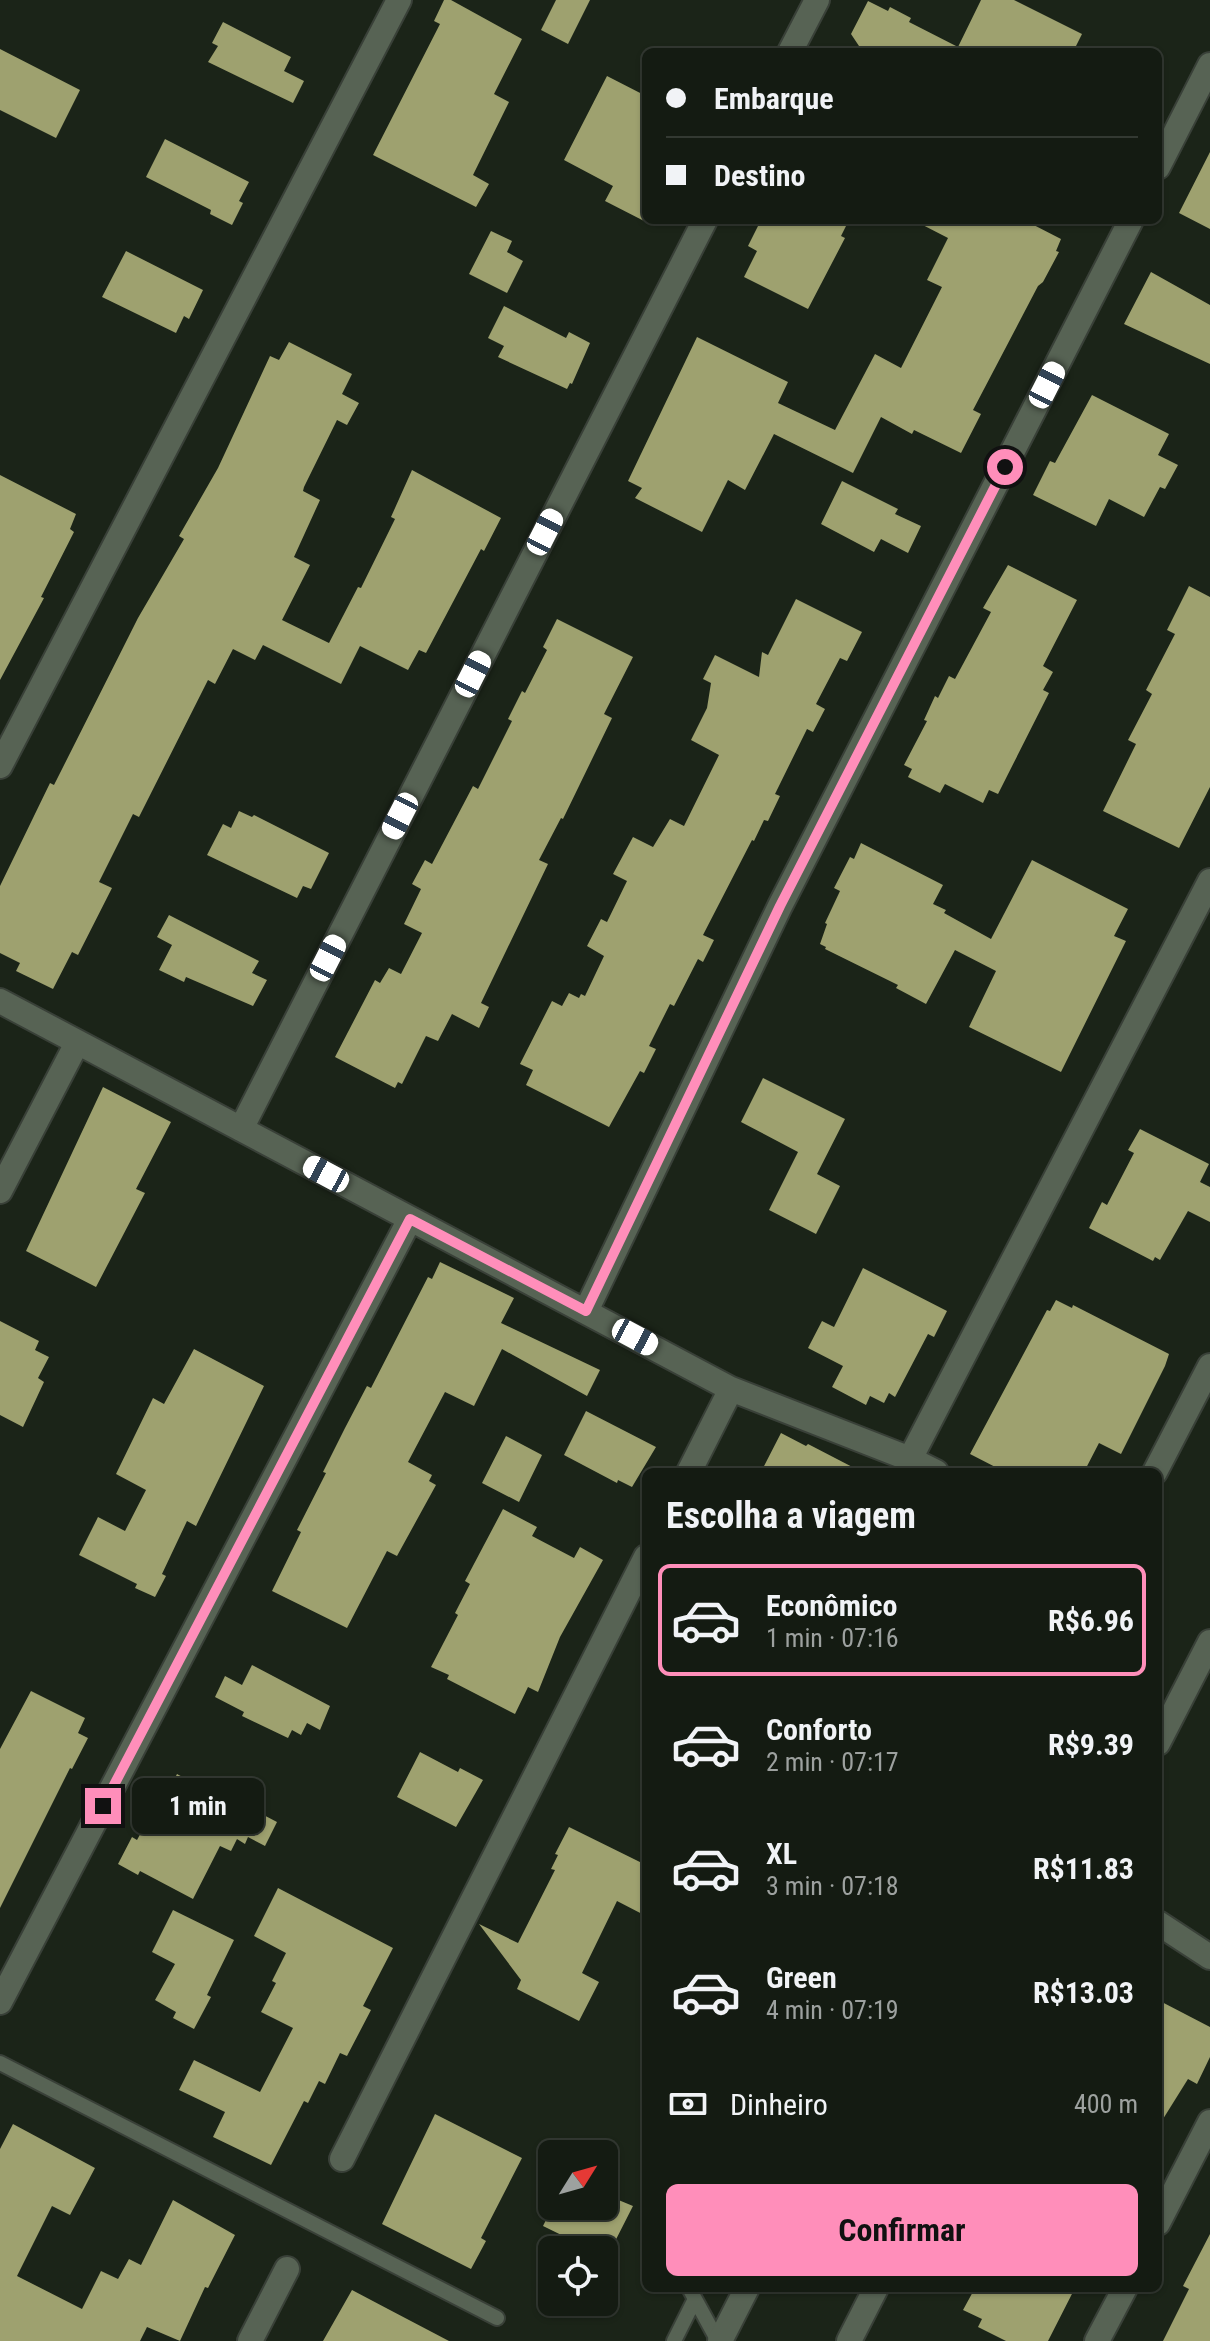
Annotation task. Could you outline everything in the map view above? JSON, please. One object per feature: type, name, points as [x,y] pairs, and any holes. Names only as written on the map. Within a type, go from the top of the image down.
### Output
[{"type":"street","points":[[0,766],[399,0]]},
{"type":"street","points":[[792,48],[817,0]]},
{"type":"street","points":[[1162,159],[1210,65]]},
{"type":"street","points":[[241,1129],[703,224]]},
{"type":"street","points":[[586,1311],[780,906],[1129,224]]},
{"type":"street","points":[[910,1459],[1210,881]]},
{"type":"street","points":[[0,1001],[731,1389],[928,1468]]},
{"type":"street","points":[[0,1191],[77,1043]]},
{"type":"street","points":[[0,2002],[410,1219]]},
{"type":"street","points":[[1157,1468],[1210,1366]]},
{"type":"street","points":[[691,1468],[731,1389]]},
{"type":"street","points":[[342,2159],[642,1565]]},
{"type":"street","points":[[1162,1735],[1210,1642]]},
{"type":"street","points":[[1162,1926],[1210,1957]]},
{"type":"street","points":[[1162,2215],[1210,2122]]},
{"type":"street","points":[[250,2341],[287,2269]]},
{"type":"street","points":[[719,2341],[745,2292]]},
{"type":"street","points":[[849,2341],[874,2292]]},
{"type":"street","points":[[1097,2341],[1123,2292]]},
{"type":"lane","points":[[0,2063],[497,2318]]},
{"type":"lane","points":[[692,2293],[719,2341]]},
{"type":"lane","points":[[674,2341],[692,2293]]},
{"type":"building","points":[[444,0],[451,0],[522,39],[494,94],[509,102],[473,175],[489,184],[476,207],[373,155],[440,24],[434,21]]},
{"type":"building","points":[[556,0],[590,0],[568,44],[541,30]]},
{"type":"building","points":[[981,0],[1014,0],[1082,34],[1075,48],[860,48],[851,34],[868,1],[888,11],[890,7],[911,18],[909,22],[958,47]]},
{"type":"building","points":[[223,22],[291,57],[284,71],[304,81],[293,103],[208,62],[218,46],[212,43]]},
{"type":"building","points":[[0,49],[80,90],[56,138],[0,110]]},
{"type":"building","points":[[607,76],[642,94],[642,220],[605,201],[613,186],[564,160]]},
{"type":"building","points":[[165,139],[249,182],[232,225],[210,214],[211,210],[146,177]]},
{"type":"building","points":[[1210,152],[1210,229],[1179,213]]},
{"type":"building","points":[[759,224],[847,224],[841,236],[845,238],[808,309],[744,277],[757,251],[748,246]]},
{"type":"building","points":[[921,224],[1032,224],[1061,239],[1056,251],[1059,252],[973,410],[981,414],[961,453],[914,430],[912,434],[881,417],[853,473],[774,434],[745,490],[728,480],[702,532],[635,498],[642,488],[628,481],[697,337],[788,382],[778,403],[835,430],[875,354],[901,368],[942,287],[927,280],[948,238]]},
{"type":"building","points":[[491,231],[512,241],[507,252],[523,261],[507,293],[469,274]]},
{"type":"building","points":[[126,251],[203,290],[189,319],[184,316],[176,333],[102,297]]},
{"type":"building","points":[[1151,272],[1210,305],[1210,364],[1124,324]]},
{"type":"building","points":[[504,306],[566,338],[569,332],[590,343],[567,389],[498,357],[504,346],[488,338]]},
{"type":"building","points":[[289,342],[352,374],[342,394],[359,403],[347,425],[337,420],[304,487],[303,491],[320,500],[294,557],[310,565],[282,620],[329,643],[358,587],[361,588],[395,519],[391,517],[412,470],[501,518],[484,551],[481,549],[426,653],[419,650],[408,670],[360,646],[341,684],[263,645],[255,660],[233,649],[215,684],[208,680],[139,817],[133,814],[99,882],[112,888],[78,955],[72,952],[53,989],[16,971],[20,963],[0,953],[0,886],[50,783],[54,785],[138,618],[184,539],[179,536],[218,468],[270,356],[279,360]]},
{"type":"building","points":[[1092,395],[1169,434],[1158,455],[1178,465],[1165,489],[1160,487],[1144,517],[1109,499],[1096,526],[1033,495],[1050,461],[1055,463]]},
{"type":"building","points":[[0,475],[76,514],[70,529],[74,532],[41,597],[44,598],[0,680]]},
{"type":"building","points":[[842,481],[898,509],[895,514],[921,526],[908,553],[881,539],[874,552],[821,524]]},
{"type":"building","points":[[1008,565],[1077,600],[1043,666],[1053,672],[1043,690],[1049,693],[998,794],[989,790],[983,803],[945,784],[940,793],[908,777],[912,769],[904,765],[927,721],[924,720],[935,696],[938,698],[949,676],[955,679],[991,612],[983,608]]},
{"type":"building","points":[[1189,586],[1210,597],[1210,787],[1179,848],[1103,811],[1136,744],[1128,740],[1152,694],[1146,690],[1175,634],[1167,630]]},
{"type":"building","points":[[796,599],[862,632],[847,661],[840,658],[816,704],[825,709],[813,732],[807,729],[775,794],[780,796],[768,821],[764,820],[752,840],[703,935],[714,940],[703,962],[698,959],[674,1006],[670,1004],[649,1046],[656,1049],[609,1127],[526,1085],[533,1070],[520,1064],[552,1001],[562,1006],[569,993],[579,998],[581,994],[585,996],[604,956],[587,946],[601,919],[607,922],[627,881],[613,874],[633,837],[653,847],[670,819],[684,826],[719,755],[691,740],[707,708],[711,683],[703,679],[715,655],[759,677],[762,652],[768,655]]},
{"type":"building","points":[[557,619],[633,657],[604,714],[612,718],[563,819],[539,860],[548,864],[481,1003],[489,1007],[479,1028],[452,1014],[438,1041],[426,1036],[402,1084],[398,1082],[395,1088],[335,1057],[375,980],[380,983],[389,968],[401,974],[422,933],[404,924],[421,889],[412,884],[425,860],[432,864],[473,786],[478,789],[512,721],[508,719],[547,650],[543,647]]},
{"type":"building","points":[[239,811],[252,817],[254,815],[329,853],[311,889],[303,886],[297,898],[207,855],[223,824],[231,828]]},
{"type":"building","points":[[861,843],[943,885],[933,904],[991,939],[1032,860],[1128,909],[1114,936],[1126,941],[1061,1072],[969,1027],[996,971],[955,950],[926,1004],[896,988],[898,985],[820,944],[825,923],[840,891],[834,888]]},
{"type":"building","points":[[169,915],[259,961],[252,973],[267,980],[253,1006],[186,977],[184,982],[159,970],[172,945],[157,937]]},
{"type":"building","points":[[763,1078],[845,1119],[817,1174],[840,1186],[816,1234],[769,1210],[798,1152],[741,1122]]},
{"type":"building","points":[[103,1087],[171,1122],[136,1189],[145,1193],[96,1287],[26,1251]]},
{"type":"building","points":[[1140,1129],[1209,1164],[1200,1182],[1210,1187],[1210,1222],[1188,1211],[1160,1260],[1155,1257],[1153,1261],[1089,1228],[1102,1202],[1107,1205],[1134,1153],[1128,1150]]},
{"type":"building","points":[[440,1262],[514,1298],[501,1323],[600,1370],[587,1396],[502,1349],[474,1406],[445,1392],[408,1462],[432,1475],[429,1481],[436,1485],[397,1556],[387,1551],[347,1628],[272,1591],[345,1428],[367,1386],[371,1388],[428,1277],[432,1279]]},
{"type":"building","points":[[863,1268],[947,1311],[934,1337],[928,1334],[895,1397],[889,1393],[884,1403],[870,1396],[866,1405],[832,1387],[843,1366],[808,1348],[822,1321],[834,1327]]},
{"type":"building","points":[[1056,1300],[1072,1308],[1073,1305],[1169,1354],[1165,1366],[1121,1454],[1099,1443],[1086,1468],[997,1468],[970,1454],[1047,1310],[1050,1311]]},
{"type":"building","points":[[0,1321],[39,1341],[35,1350],[49,1357],[38,1378],[44,1382],[23,1427],[0,1415]]},
{"type":"building","points":[[194,1349],[264,1386],[196,1526],[187,1521],[162,1574],[166,1576],[155,1597],[135,1588],[137,1584],[79,1555],[98,1517],[125,1531],[146,1490],[116,1474],[153,1398],[164,1404]]},
{"type":"building","points":[[586,1411],[656,1447],[632,1487],[618,1480],[617,1483],[564,1455]]},
{"type":"building","points":[[781,1433],[854,1468],[763,1468]]},
{"type":"building","points":[[506,1436],[542,1455],[519,1502],[482,1483]]},
{"type":"building","points":[[503,1509],[537,1527],[532,1536],[574,1558],[580,1547],[603,1560],[560,1637],[538,1692],[528,1687],[515,1714],[447,1679],[449,1675],[431,1667],[458,1615],[455,1613],[470,1584],[465,1581]]},
{"type":"building","points":[[252,1665],[330,1706],[320,1730],[307,1723],[301,1735],[292,1730],[288,1738],[242,1716],[244,1712],[215,1697],[225,1676],[242,1685]]},
{"type":"building","points":[[31,1691],[85,1718],[78,1733],[88,1738],[0,1908],[0,1749]]},
{"type":"building","points":[[420,1752],[458,1772],[460,1768],[483,1780],[456,1827],[397,1797]]},
{"type":"building","points":[[177,1774],[197,1785],[199,1781],[277,1822],[265,1846],[248,1837],[245,1844],[237,1839],[231,1851],[220,1846],[193,1899],[140,1871],[138,1875],[118,1864],[132,1837],[137,1840],[144,1827],[149,1830]]},
{"type":"building","points":[[569,1827],[642,1863],[642,1914],[617,1901],[582,1973],[599,1982],[579,2021],[517,1989],[521,1980],[479,1924],[518,1943],[555,1870],[551,1869],[558,1855],[555,1854]]},
{"type":"building","points":[[278,1888],[393,1948],[363,2006],[371,2010],[347,2056],[340,2053],[325,2084],[319,2081],[308,2103],[304,2101],[271,2165],[213,2137],[225,2112],[179,2090],[194,2060],[260,2092],[293,2028],[261,2012],[276,1983],[272,1981],[286,1953],[254,1936]]},
{"type":"building","points":[[173,1910],[234,1940],[194,2029],[173,2018],[176,2012],[155,2000],[175,1964],[152,1952]]},
{"type":"building","points":[[1162,2002],[1210,2027],[1210,2057],[1197,2084],[1188,2079],[1162,2121]]},
{"type":"building","points":[[435,2114],[522,2158],[481,2238],[486,2241],[471,2269],[382,2224]]},
{"type":"building","points":[[13,2124],[95,2168],[70,2215],[52,2206],[17,2276],[82,2309],[101,2271],[118,2279],[129,2259],[141,2265],[173,2200],[235,2235],[208,2288],[205,2287],[180,2341],[147,2327],[140,2341],[0,2341],[0,2149]]},
{"type":"building","points":[[618,2200],[633,2206],[618,2236],[563,2236],[543,2226],[546,2220],[618,2220]]},
{"type":"building","points":[[1210,2234],[1210,2341],[1163,2341],[1189,2289],[1183,2286]]},
{"type":"building","points":[[352,2290],[388,2309],[449,2341],[323,2341]]},
{"type":"building","points":[[973,2292],[1073,2292],[1048,2341],[1006,2341],[978,2327],[982,2319],[963,2310]]},
{"type":"route","points":[[103,1806],[410,1219],[586,1311],[780,906],[1005,467]]}]
